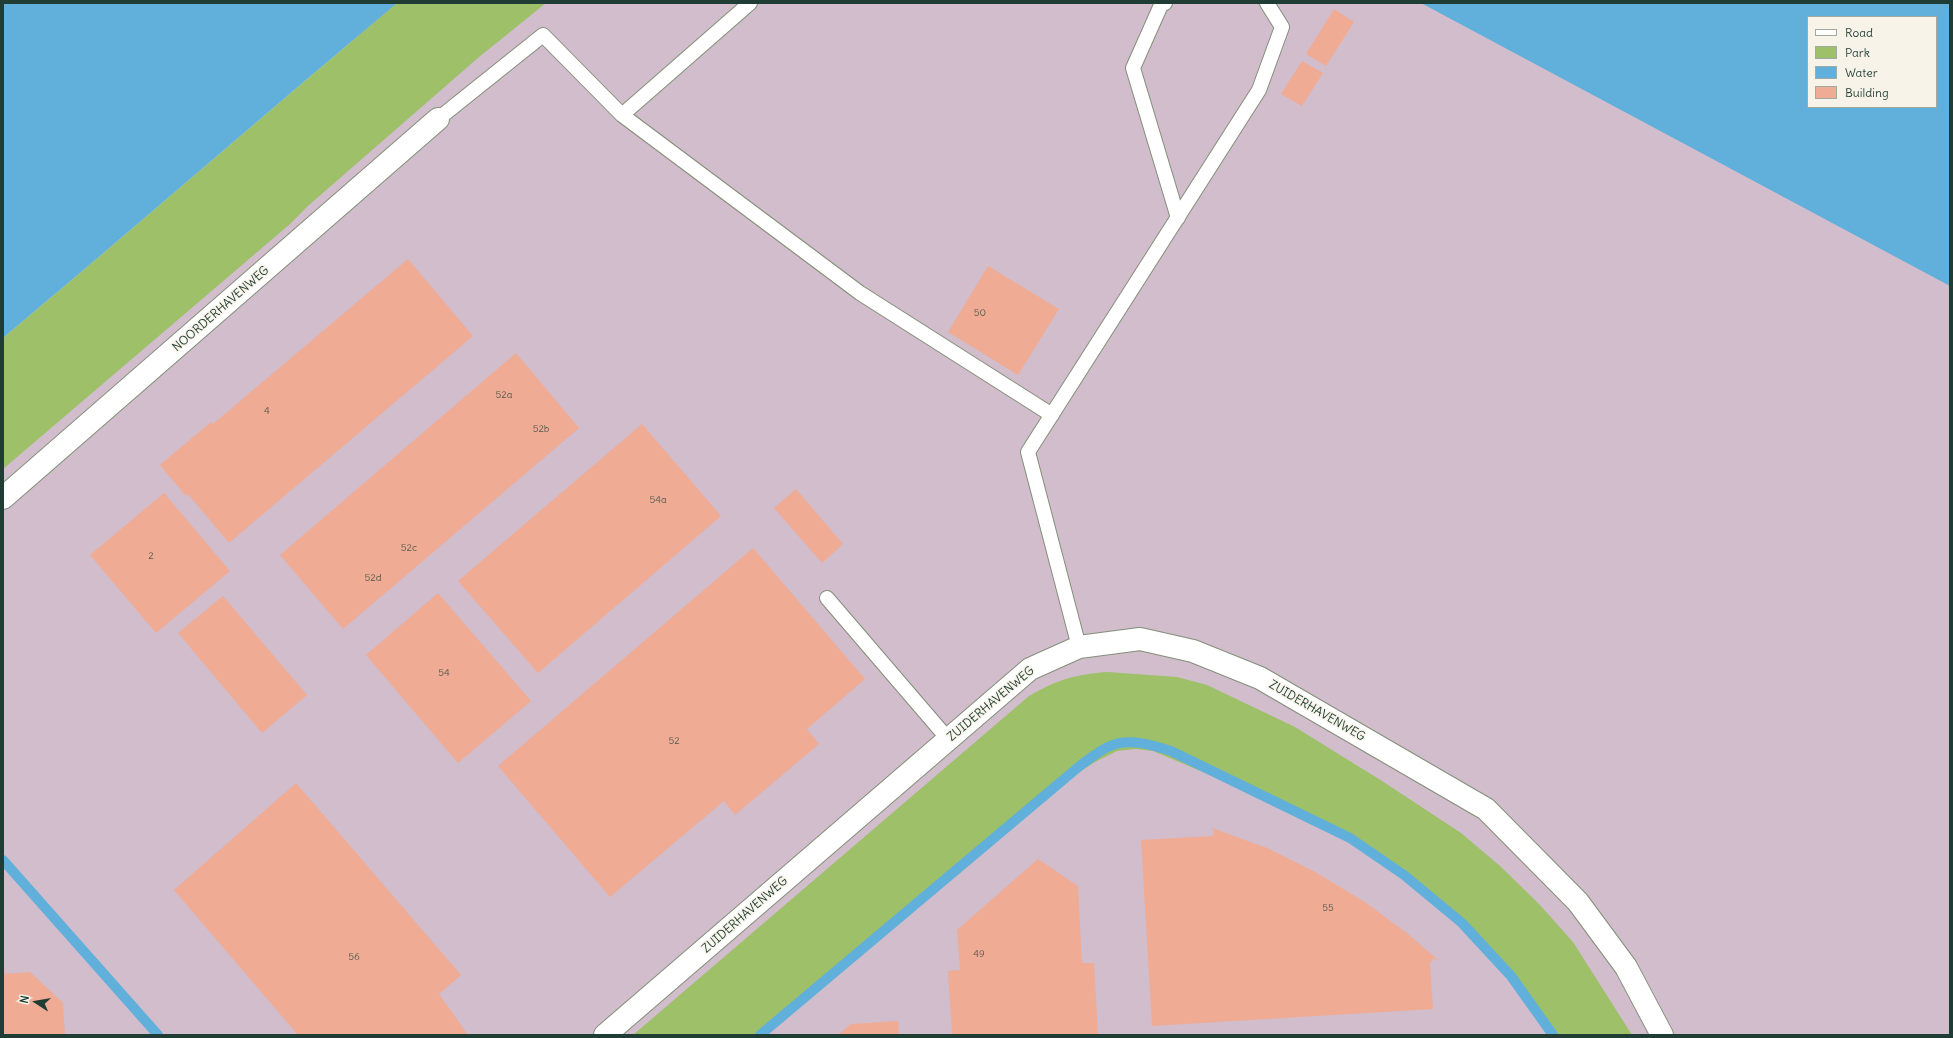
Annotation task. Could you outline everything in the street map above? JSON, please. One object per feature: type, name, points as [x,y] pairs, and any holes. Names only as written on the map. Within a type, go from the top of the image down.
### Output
[{"type":"street","name":"NOORDERHAVENWEG","points":[[3,498],[438,119]]},
{"type":"street","name":"ZUIDERHAVENWEG","points":[[605,1035],[1030,669],[1079,647],[1140,639],[1193,651],[1260,678],[1486,809],[1578,902],[1626,967],[1662,1035]]},
{"type":"lane","points":[[622,115],[750,3]]},
{"type":"lane","points":[[1079,647],[1028,452],[1259,90],[1282,27],[1267,3]]},
{"type":"lane","points":[[1161,4],[1133,68],[1178,218]]},
{"type":"lane","points":[[438,119],[543,35],[622,115],[860,293],[1052,416]]},
{"type":"lane","points":[[827,598],[948,739]]},
{"type":"shaded area","points":[[324,3],[1462,3],[1950,250],[1950,1035],[3,1035],[3,411],[381,59]]},
{"type":"green space","points":[[397,3],[546,3],[479,57],[309,205],[290,224],[3,469],[3,338]]},
{"type":"green space","points":[[1107,672],[1177,677],[1207,685],[1295,727],[1382,781],[1461,833],[1500,866],[1539,904],[1573,942],[1632,1035],[1551,1035],[1542,1018],[1496,956],[1443,903],[1377,859],[1293,810],[1153,751],[1135,749],[1117,751],[1095,762],[1072,777],[934,887],[761,1035],[633,1035],[1029,696],[1058,682],[1075,676]]},
{"type":"water","points":[[3,3],[397,3],[3,338]]},
{"type":"water","points":[[1421,3],[1950,3],[1950,286]]},
{"type":"building","points":[[1334,9],[1354,22],[1326,66],[1306,54]]},
{"type":"building","points":[[1302,61],[1323,73],[1302,106],[1281,94]]},
{"type":"building","points":[[408,259],[473,336],[229,543],[188,494],[186,496],[160,465],[211,422],[213,424]]},
{"type":"building","points":[[988,266],[1059,309],[1018,375],[948,332]]},
{"type":"building","points":[[516,353],[579,428],[343,629],[280,555]]},
{"type":"building","points":[[642,424],[721,516],[538,673],[458,581]]},
{"type":"building","points":[[796,489],[843,544],[822,563],[774,508]]},
{"type":"building","points":[[164,493],[230,571],[156,633],[90,555]]},
{"type":"building","points":[[753,548],[865,679],[807,729],[819,744],[735,815],[724,801],[610,897],[498,766]]},
{"type":"building","points":[[438,593],[531,701],[458,763],[366,655]]},
{"type":"building","points":[[223,596],[307,695],[262,733],[178,633]]},
{"type":"building","points":[[296,783],[461,975],[439,994],[468,1035],[298,1035],[174,890]]},
{"type":"building","points":[[1212,828],[1267,848],[1315,872],[1365,902],[1408,934],[1438,960],[1437,961],[1434,958],[1430,963],[1433,1009],[1152,1026],[1141,840],[1213,836],[1214,830],[1212,830]]},
{"type":"building","points":[[1038,859],[1078,886],[1082,963],[1094,963],[1098,1035],[952,1035],[948,971],[960,970],[957,930]]},
{"type":"building","points":[[3,964],[5,974],[30,972],[63,1003],[65,1035],[3,1035]]},
{"type":"building","points":[[898,1021],[899,1035],[838,1035],[851,1024]]},
{"type":"waterway","points":[[760,1035],[1082,764],[1108,747],[1116,744],[1132,742],[1148,744],[1171,751],[1350,838],[1404,875],[1462,923],[1511,976],[1553,1035]]},
{"type":"waterway","points":[[3,860],[158,1035]]}]
